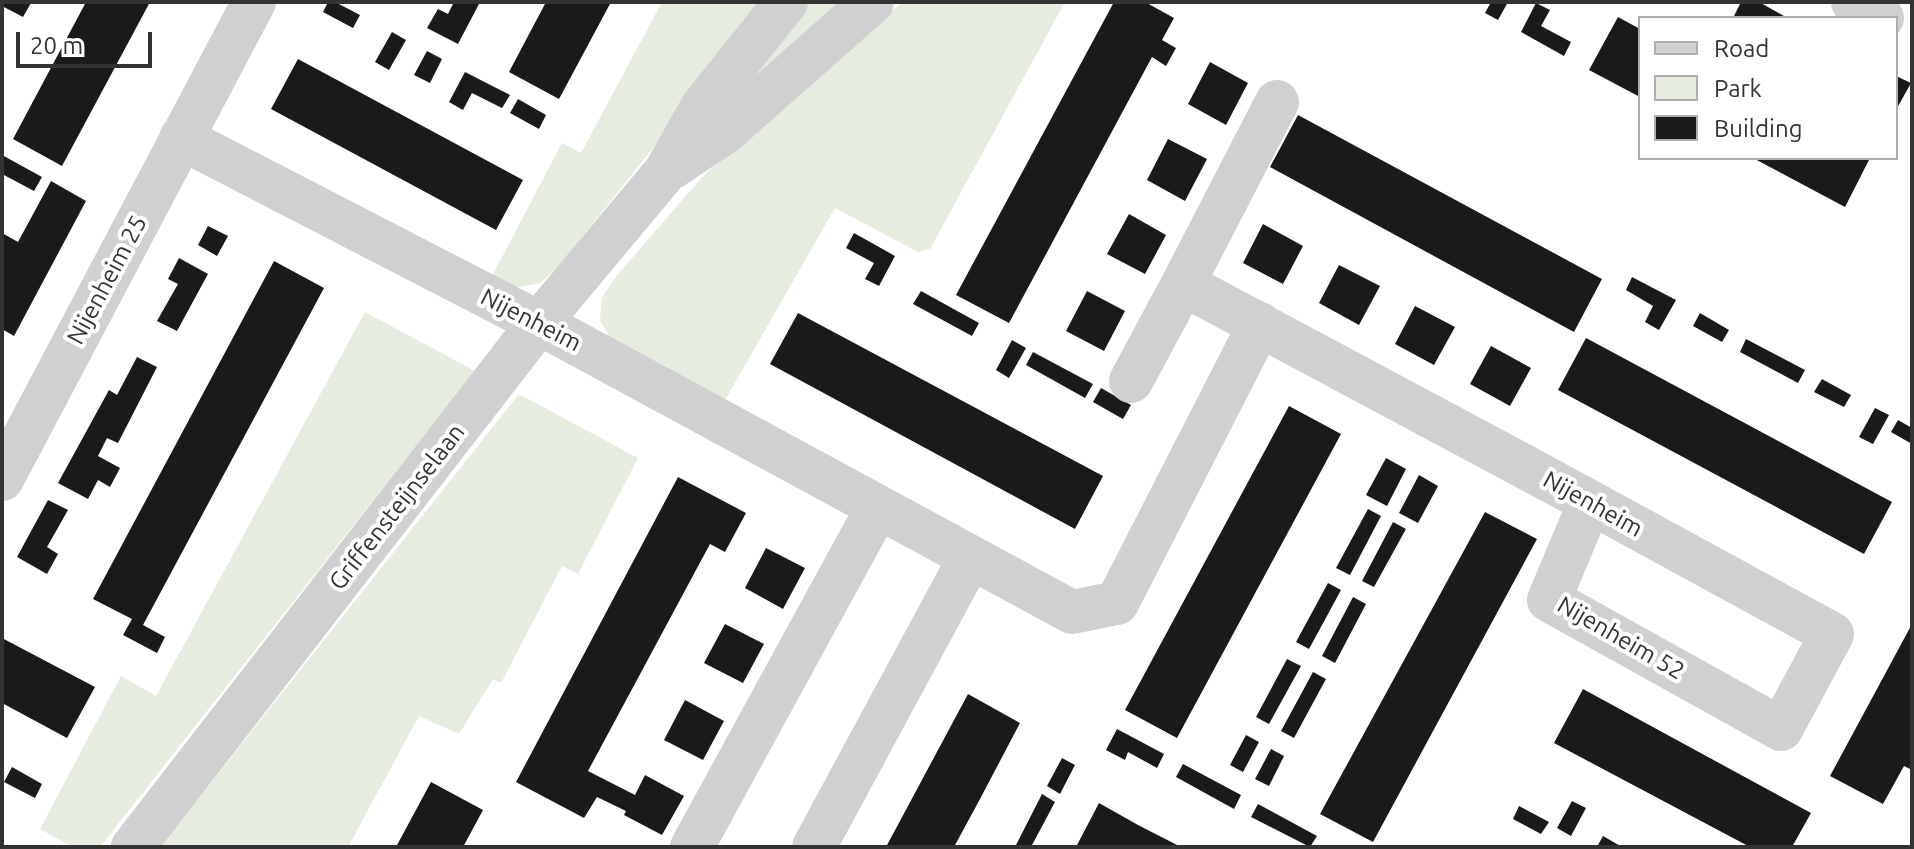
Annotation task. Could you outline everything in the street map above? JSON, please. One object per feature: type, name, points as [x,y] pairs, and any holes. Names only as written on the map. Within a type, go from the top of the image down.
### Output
[{"type":"street","name":"Nijenheim 25","points":[[2,479],[17,414],[181,138],[254,2]]},
{"type":"street","name":"Griffensteijnselaan","points":[[133,847],[539,323],[666,171],[703,106],[786,2]]},
{"type":"street","name":"Griffensteijnselaan","points":[[666,171],[725,132],[872,2]]},
{"type":"street","points":[[1853,2],[1878,16]]},
{"type":"street","points":[[1898,27],[1905,31],[1912,18]]},
{"type":"street","points":[[1131,381],[1277,102]]},
{"type":"street","name":"Nijenheim","points":[[181,138],[539,323],[1072,612],[1117,603],[1260,324]]},
{"type":"street","name":"Nijenheim","points":[[1183,284],[1832,634],[1781,729]]},
{"type":"street","name":"Nijenheim 52","points":[[1590,502],[1549,600],[1781,729]]},
{"type":"street","points":[[692,847],[878,507]]},
{"type":"street","points":[[814,847],[970,558]]},
{"type":"green space","points":[[662,2],[769,2],[559,266],[540,283],[515,288],[491,278],[562,143],[581,153]]},
{"type":"green space","points":[[805,2],[842,2],[737,103],[729,96]]},
{"type":"green space","points":[[903,2],[1065,2],[930,249],[918,252],[835,208],[724,402],[611,340],[600,320],[602,298],[614,279],[703,176],[829,62]]},
{"type":"green space","points":[[365,312],[475,371],[100,847],[73,847],[40,829],[121,676],[156,696]]},
{"type":"green space","points":[[519,394],[638,458],[578,574],[562,566],[501,683],[493,679],[459,734],[419,716],[348,847],[160,847]]},
{"type":"building","points":[[2,2],[31,3],[23,17],[2,6]]},
{"type":"building","points":[[86,2],[150,2],[62,166],[13,139]]},
{"type":"building","points":[[328,2],[335,2],[360,15],[353,28],[323,12]]},
{"type":"building","points":[[454,2],[480,2],[458,44],[427,28],[438,9],[448,14]]},
{"type":"building","points":[[546,2],[611,2],[559,99],[509,72]]},
{"type":"building","points":[[1114,2],[1145,2],[1174,18],[1162,40],[1176,48],[1166,66],[1152,57],[1009,323],[956,295]]},
{"type":"building","points":[[1491,2],[1508,2],[1498,20],[1485,13]]},
{"type":"building","points":[[1741,2],[1759,2],[1784,16],[1734,16]]},
{"type":"building","points":[[1536,3],[1550,10],[1541,26],[1571,42],[1564,56],[1521,32]]},
{"type":"building","points":[[1618,17],[1638,28],[1638,96],[1589,70]]},
{"type":"building","points":[[392,32],[406,40],[389,70],[375,62]]},
{"type":"building","points":[[427,51],[442,59],[430,83],[414,75]]},
{"type":"building","points":[[298,59],[523,180],[496,230],[271,109]]},
{"type":"building","points":[[1210,62],[1248,83],[1226,125],[1188,104]]},
{"type":"building","points":[[465,72],[510,95],[502,108],[472,93],[463,110],[449,102]]},
{"type":"building","points":[[1898,77],[1911,83],[1898,106]]},
{"type":"building","points":[[518,99],[546,115],[539,129],[510,113]]},
{"type":"building","points":[[1298,115],[1602,279],[1574,332],[1270,167]]},
{"type":"building","points":[[1168,139],[1207,159],[1185,201],[1147,180]]},
{"type":"building","points":[[2,155],[42,177],[34,191],[4,175],[2,179]]},
{"type":"building","points":[[1757,160],[1869,160],[1845,207]]},
{"type":"building","points":[[51,181],[86,201],[14,336],[2,329],[2,233],[18,242]]},
{"type":"building","points":[[1129,214],[1166,235],[1145,274],[1107,254]]},
{"type":"building","points":[[1263,224],[1303,246],[1283,284],[1243,263]]},
{"type":"building","points":[[208,226],[228,236],[217,256],[198,245]]},
{"type":"building","points":[[854,233],[895,256],[879,286],[865,279],[874,263],[846,248]]},
{"type":"building","points":[[179,258],[208,274],[177,331],[157,321],[178,284],[168,279]]},
{"type":"building","points":[[274,261],[324,288],[143,625],[165,637],[157,653],[123,635],[132,619],[93,599]]},
{"type":"building","points":[[1339,265],[1380,286],[1359,325],[1319,303]]},
{"type":"building","points":[[1632,277],[1676,300],[1659,330],[1645,322],[1653,306],[1626,290]]},
{"type":"building","points":[[921,291],[979,323],[972,336],[913,304]]},
{"type":"building","points":[[1087,291],[1125,311],[1104,351],[1066,331]]},
{"type":"building","points":[[1415,306],[1455,327],[1434,365],[1395,344]]},
{"type":"building","points":[[798,313],[1103,476],[1075,529],[770,364]]},
{"type":"building","points":[[1700,313],[1729,330],[1722,342],[1693,326]]},
{"type":"building","points":[[1586,338],[1892,502],[1864,554],[1558,390]]},
{"type":"building","points":[[1746,339],[1805,370],[1798,383],[1740,352]]},
{"type":"building","points":[[1012,340],[1026,348],[1009,378],[996,370]]},
{"type":"building","points":[[1491,346],[1531,368],[1510,406],[1470,384]]},
{"type":"building","points":[[1033,352],[1093,384],[1085,398],[1026,365]]},
{"type":"building","points":[[137,357],[157,367],[118,443],[107,438],[98,456],[120,468],[110,487],[98,480],[88,499],[58,483],[109,390],[117,395]]},
{"type":"building","points":[[1822,379],[1851,395],[1844,407],[1814,392]]},
{"type":"building","points":[[1101,388],[1131,405],[1123,419],[1093,402]]},
{"type":"building","points":[[1289,406],[1341,434],[1177,738],[1125,710]]},
{"type":"building","points":[[1875,408],[1889,415],[1873,444],[1859,437]]},
{"type":"building","points":[[1898,420],[1912,428],[1912,444],[1891,432]]},
{"type":"building","points":[[1386,458],[1406,469],[1387,506],[1366,495]]},
{"type":"building","points":[[1419,475],[1438,486],[1418,523],[1399,513]]},
{"type":"building","points":[[678,477],[746,513],[725,552],[710,544],[588,771],[635,795],[645,775],[684,796],[662,835],[624,815],[626,811],[597,797],[584,818],[516,782]]},
{"type":"building","points":[[48,500],[68,510],[47,547],[58,554],[47,574],[17,557]]},
{"type":"building","points":[[1368,509],[1381,516],[1350,575],[1336,568]]},
{"type":"building","points":[[1485,512],[1537,539],[1373,842],[1320,814]]},
{"type":"building","points":[[1393,522],[1406,529],[1374,587],[1362,581]]},
{"type":"building","points":[[766,548],[805,568],[783,609],[745,588]]},
{"type":"building","points":[[1328,583],[1341,590],[1309,649],[1296,642]]},
{"type":"building","points":[[1353,597],[1366,604],[1335,663],[1322,656]]},
{"type":"building","points":[[725,624],[764,644],[743,683],[704,663]]},
{"type":"building","points":[[1912,624],[1912,770],[1904,766],[1883,804],[1830,776]]},
{"type":"building","points":[[2,638],[95,687],[67,738],[2,703]]},
{"type":"building","points":[[1287,659],[1301,666],[1269,724],[1256,717]]},
{"type":"building","points":[[1313,672],[1326,679],[1294,738],[1281,731]]},
{"type":"building","points":[[1583,689],[1811,813],[1792,847],[1750,847],[1554,743]]},
{"type":"building","points":[[968,694],[1020,723],[980,799],[954,847],[886,847]]},
{"type":"building","points":[[685,700],[724,721],[703,760],[664,740]]},
{"type":"building","points":[[1117,729],[1164,754],[1157,768],[1128,752],[1125,760],[1106,750]]},
{"type":"building","points":[[1246,735],[1259,742],[1243,772],[1230,765]]},
{"type":"building","points":[[1271,749],[1284,756],[1269,786],[1255,779]]},
{"type":"building","points":[[1062,758],[1075,765],[1060,794],[1047,786]]},
{"type":"building","points":[[1183,764],[1241,795],[1234,809],[1176,777]]},
{"type":"building","points":[[12,767],[42,784],[35,798],[4,782]]},
{"type":"building","points":[[431,782],[483,810],[463,847],[396,847]]},
{"type":"building","points":[[1042,794],[1055,802],[1031,847],[1015,847]]},
{"type":"building","points":[[1572,801],[1586,808],[1571,836],[1557,828]]},
{"type":"building","points":[[1099,803],[1138,825],[1181,847],[1076,847]]},
{"type":"building","points":[[1258,804],[1317,836],[1310,847],[1251,817]]},
{"type":"building","points":[[1519,806],[1549,822],[1541,834],[1513,819]]},
{"type":"building","points":[[1603,836],[1622,847],[1597,847]]}]
